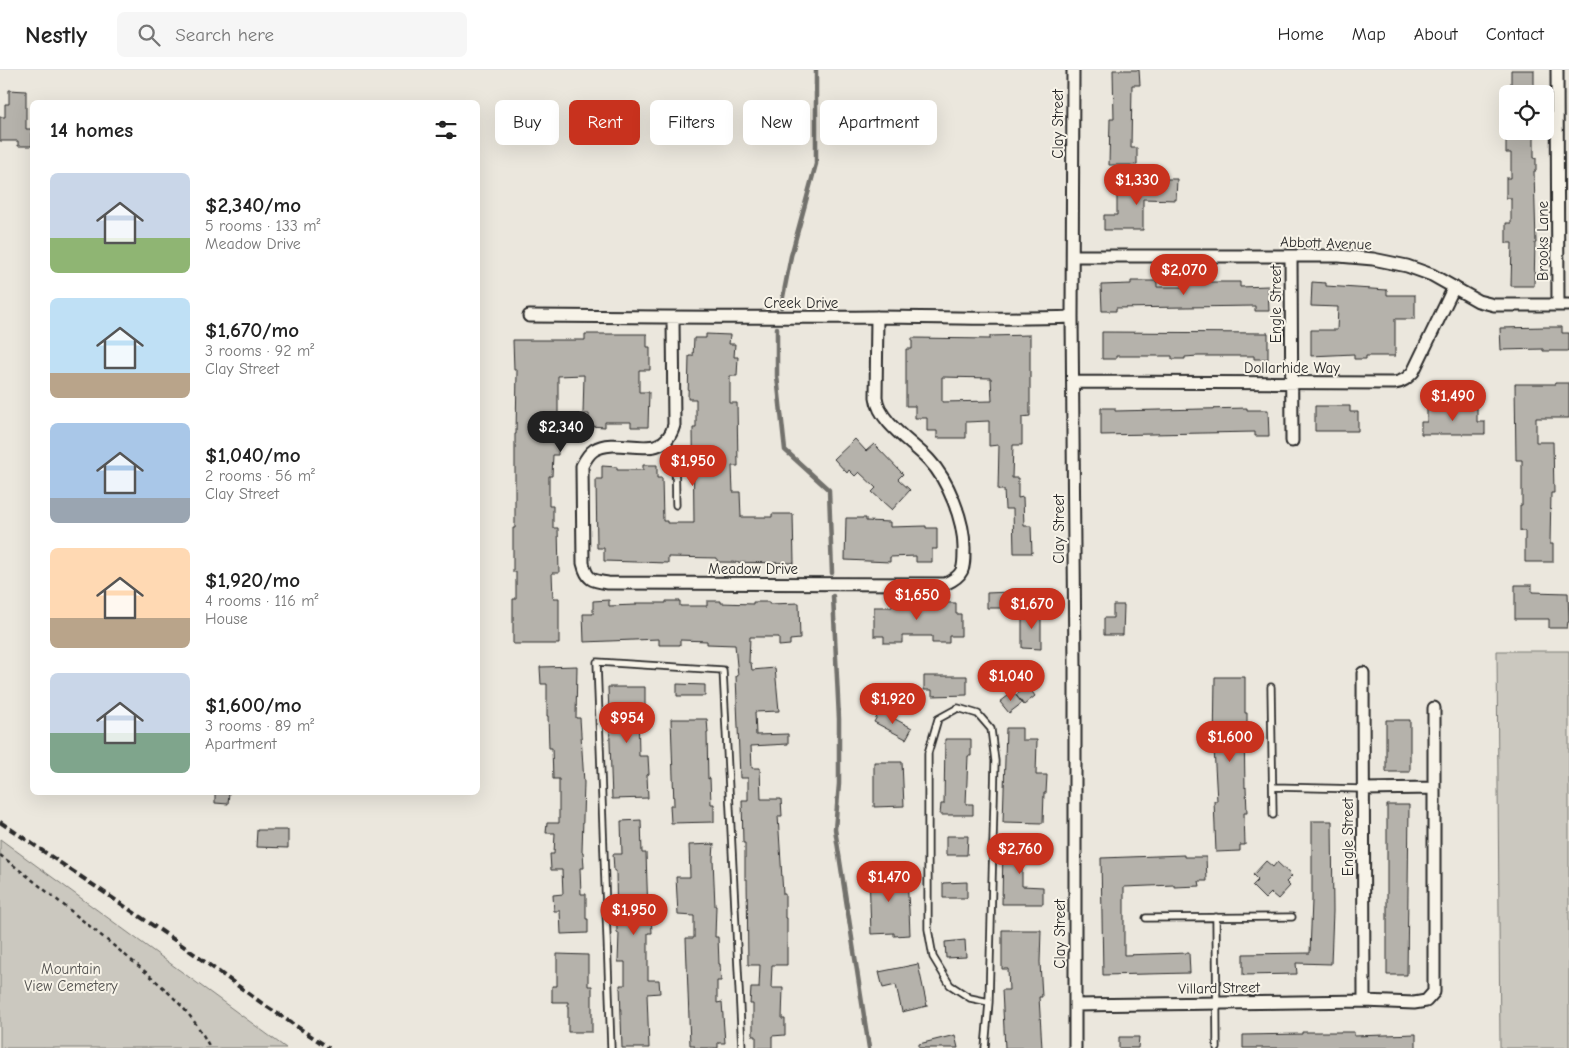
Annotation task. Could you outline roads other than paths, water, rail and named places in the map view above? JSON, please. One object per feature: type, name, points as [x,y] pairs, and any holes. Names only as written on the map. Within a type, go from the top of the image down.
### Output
[{"type":"street","name":"Clay Street","points":[[1074,70],[1072,317],[1075,664],[1075,1048]]},
{"type":"street","name":"Brooks Lane","points":[[1557,70],[1563,178],[1563,304]]},
{"type":"street","name":"Abbott Avenue","points":[[1072,256],[1339,256],[1373,259],[1407,266],[1432,275],[1478,300],[1494,305],[1563,304]]},
{"type":"street","name":"Engle Street","points":[[1291,256],[1292,441]]},
{"type":"street","name":"Dollarhide Way","points":[[1073,382],[1401,382],[1413,372],[1454,287]]},
{"type":"street","name":"Creek Drive","points":[[529,316],[1020,319],[1072,317]]},
{"type":"street","name":"Meadow Drive","points":[[667,440],[664,443],[651,447],[601,447],[586,457],[582,466],[582,563],[584,571],[594,582],[608,584],[945,584],[954,580],[962,573],[964,544],[958,514],[949,488],[930,461],[884,417],[877,407],[877,317]]},
{"type":"street","points":[[667,440],[671,435],[674,425],[673,318]]},
{"type":"street","name":"Engle Street","points":[[1363,673],[1364,1001]]},
{"type":"street","points":[[1362,789],[1434,788],[1434,708]]},
{"type":"street","name":"Villard Street","points":[[1075,1005],[1364,1001],[1414,1003],[1426,1000],[1434,992],[1434,788]]},
{"type":"lane","points":[[667,440],[672,449],[675,464],[676,506]]},
{"type":"lane","points":[[611,1048],[597,662],[723,670],[742,1048]]},
{"type":"lane","points":[[1271,687],[1273,815]]},
{"type":"lane","points":[[985,1048],[989,1002],[995,760],[991,729],[978,714],[958,708],[938,720],[928,753],[928,929],[933,957],[950,986],[970,998],[989,1002]]},
{"type":"lane","points":[[1273,787],[1362,789]]},
{"type":"lane","points":[[1146,918],[1292,917]]},
{"type":"lane","points":[[1216,918],[1216,1048]]},
{"type":"waterway","points":[[781,307],[791,256],[816,164],[816,70]]},
{"type":"waterway","points":[[777,328],[777,376],[785,450],[829,490],[832,573]]},
{"type":"waterway","points":[[833,596],[839,719],[839,784],[835,829],[869,1048]]},
{"type":"railway","points":[[0,822],[179,943],[263,1004],[329,1048]]},
{"type":"park label","name":"Mountain View Cemetery","points":[[71,978]]}]
